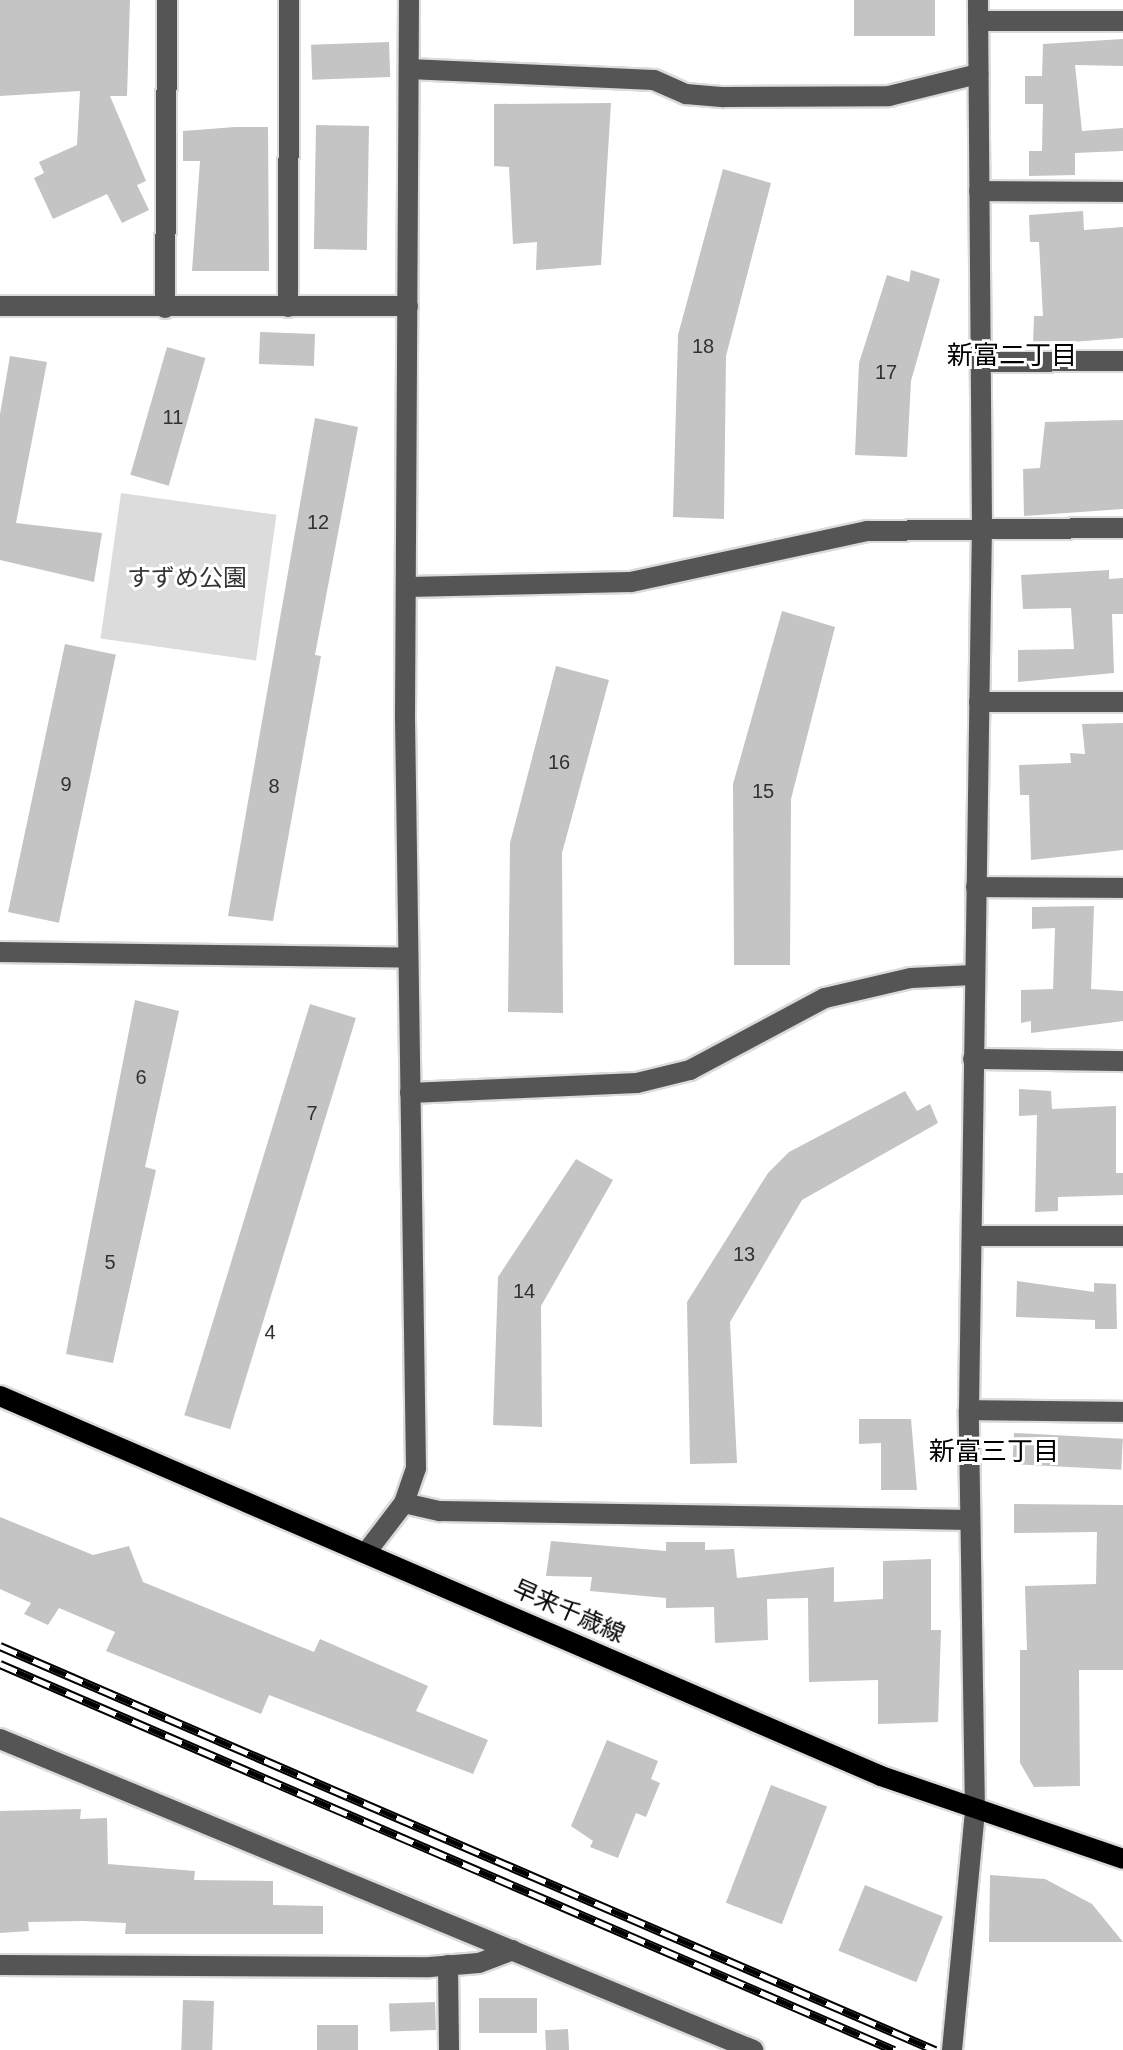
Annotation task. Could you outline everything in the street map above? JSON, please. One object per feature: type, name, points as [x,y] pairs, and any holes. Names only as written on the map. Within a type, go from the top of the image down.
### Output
[{"type":"main road","name":"早来千歳線","points":[[0,1396],[368,1550],[975,1812],[1123,1859]]},
{"type":"street","points":[[165,308],[167,0]]},
{"type":"street","points":[[288,307],[289,0]]},
{"type":"street","points":[[368,1550],[404,1503],[416,1468],[408,958],[409,0]]},
{"type":"street","points":[[952,2050],[975,1812],[969,1410],[982,526],[978,0]]},
{"type":"street","points":[[978,21],[1123,21]]},
{"type":"street","points":[[409,69],[654,80],[724,97],[889,96],[978,74]]},
{"type":"street","points":[[979,191],[1123,192]]},
{"type":"street","points":[[0,306],[408,306]]},
{"type":"street","points":[[981,362],[1123,361]]},
{"type":"street","points":[[407,587],[631,582],[813,539],[982,526],[1123,528]]},
{"type":"street","points":[[979,702],[1123,702]]},
{"type":"street","points":[[976,887],[1123,888]]},
{"type":"street","points":[[0,952],[408,958]]},
{"type":"street","points":[[410,1093],[637,1083],[690,1070],[825,998],[911,978],[973,975]]},
{"type":"street","points":[[973,1059],[1123,1061]]},
{"type":"street","points":[[972,1236],[1123,1236]]},
{"type":"street","points":[[969,1410],[1123,1412]]},
{"type":"street","points":[[404,1503],[440,1511],[970,1520]]},
{"type":"street","points":[[0,1739],[753,2050]]},
{"type":"street","points":[[0,1965],[448,1965],[513,1950]]},
{"type":"street","points":[[448,1965],[449,2050]]},
{"type":"green space","name":"すずめ公園","points":[[121,493],[276,515],[256,660],[101,639]]},
{"type":"building","points":[[0,0],[130,0],[127,96],[110,96],[146,181],[137,185],[149,210],[122,223],[107,194],[53,219],[34,178],[44,173],[39,162],[77,145],[80,91],[0,96]]},
{"type":"building","points":[[854,0],[935,0],[935,36],[854,36]]},
{"type":"building","points":[[1123,39],[1123,66],[1075,65],[1082,131],[1123,128],[1123,151],[1075,153],[1075,175],[1029,176],[1029,151],[1042,151],[1043,104],[1025,104],[1025,76],[1042,76],[1043,44]]},
{"type":"building","points":[[389,42],[390,77],[312,80],[311,45]]},
{"type":"building","points":[[611,103],[601,265],[536,270],[537,242],[513,244],[509,167],[494,166],[494,104]]},
{"type":"building","points":[[316,125],[369,126],[367,250],[314,249]]},
{"type":"building","points":[[268,127],[269,271],[192,271],[200,161],[183,161],[183,131]]},
{"type":"building","points":[[723,169],[771,183],[726,356],[724,519],[673,517],[678,335]]},
{"type":"building","points":[[1083,211],[1084,230],[1123,227],[1123,338],[1033,345],[1034,316],[1043,316],[1039,242],[1030,242],[1029,215]]},
{"type":"building","points":[[911,270],[940,279],[911,381],[907,457],[855,455],[859,363],[887,275],[909,282]]},
{"type":"building","points":[[260,332],[315,334],[314,366],[259,364]]},
{"type":"building","points":[[167,347],[205,358],[169,486],[130,475]]},
{"type":"building","points":[[10,356],[47,362],[16,523],[102,533],[94,582],[0,560],[0,414]]},
{"type":"building","points":[[315,418],[358,427],[315,655],[321,656],[273,921],[228,916]]},
{"type":"building","points":[[1123,420],[1123,509],[1024,516],[1023,469],[1040,468],[1045,422]]},
{"type":"building","points":[[1109,570],[1109,579],[1123,578],[1123,614],[1112,614],[1114,673],[1018,682],[1018,650],[1074,649],[1071,608],[1023,609],[1021,575]]},
{"type":"building","points":[[782,611],[835,627],[791,799],[790,965],[734,965],[733,784]]},
{"type":"building","points":[[65,644],[116,655],[59,923],[8,912]]},
{"type":"building","points":[[556,666],[609,680],[562,853],[563,1013],[508,1012],[510,843]]},
{"type":"building","points":[[1123,723],[1123,850],[1031,860],[1029,795],[1020,795],[1019,765],[1071,763],[1070,753],[1085,754],[1082,724]]},
{"type":"building","points":[[1094,906],[1091,989],[1123,991],[1123,1021],[1031,1033],[1031,1021],[1021,1023],[1021,990],[1053,989],[1055,928],[1032,929],[1032,907]]},
{"type":"building","points":[[135,1000],[179,1011],[145,1167],[156,1170],[113,1363],[66,1354]]},
{"type":"building","points":[[310,1004],[356,1018],[230,1429],[184,1415]]},
{"type":"building","points":[[1019,1089],[1051,1091],[1052,1109],[1116,1106],[1116,1173],[1123,1173],[1123,1195],[1058,1197],[1058,1211],[1035,1212],[1037,1115],[1019,1116]]},
{"type":"building","points":[[905,1091],[917,1111],[930,1104],[938,1123],[802,1200],[730,1322],[737,1463],[690,1464],[687,1302],[768,1173],[789,1152]]},
{"type":"building","points":[[576,1159],[613,1180],[541,1306],[542,1427],[493,1425],[498,1277]]},
{"type":"building","points":[[1017,1281],[1094,1292],[1094,1283],[1116,1284],[1117,1329],[1095,1329],[1095,1320],[1016,1317]]},
{"type":"building","points":[[859,1419],[911,1419],[917,1490],[881,1490],[881,1443],[859,1444]]},
{"type":"building","points":[[1014,1433],[1123,1439],[1121,1470],[1012,1464]]},
{"type":"building","points":[[1014,1504],[1123,1505],[1123,1670],[1079,1670],[1080,1786],[1034,1787],[1020,1763],[1020,1650],[1027,1650],[1025,1586],[1096,1584],[1097,1532],[1014,1533]]},
{"type":"building","points":[[0,1517],[93,1555],[129,1546],[143,1582],[314,1652],[320,1639],[428,1686],[416,1711],[488,1740],[473,1774],[269,1695],[261,1714],[106,1651],[115,1632],[59,1608],[48,1625],[24,1614],[31,1603],[0,1589]]},
{"type":"building","points":[[551,1541],[666,1551],[666,1542],[705,1542],[705,1550],[734,1549],[737,1578],[834,1567],[834,1602],[883,1599],[883,1561],[931,1559],[931,1630],[941,1630],[938,1722],[878,1724],[878,1680],[809,1682],[808,1598],[767,1599],[768,1640],[715,1643],[714,1607],[666,1608],[666,1598],[590,1591],[592,1577],[546,1576]]},
{"type":"building","points":[[607,1740],[658,1761],[651,1779],[660,1783],[646,1817],[636,1813],[618,1858],[590,1847],[593,1841],[571,1826]]},
{"type":"building","points":[[771,1785],[827,1807],[782,1924],[726,1903]]},
{"type":"building","points":[[81,1809],[80,1819],[107,1818],[108,1864],[195,1871],[194,1880],[273,1881],[273,1905],[323,1906],[323,1934],[125,1934],[126,1923],[83,1921],[28,1922],[29,1931],[0,1933],[0,1811]]},
{"type":"building","points":[[990,1875],[1045,1879],[1092,1904],[1123,1942],[989,1942]]},
{"type":"building","points":[[865,1885],[943,1916],[916,1982],[838,1951]]},
{"type":"building","points":[[479,1998],[537,1998],[537,2033],[479,2033]]},
{"type":"building","points":[[183,2000],[214,2001],[212,2050],[181,2050]]},
{"type":"building","points":[[435,2002],[436,2030],[390,2032],[389,2004]]},
{"type":"building","points":[[317,2025],[358,2025],[358,2050],[317,2050]]},
{"type":"building","points":[[568,2029],[569,2050],[546,2050],[545,2030]]},
{"type":"railway","points":[[0,1646],[935,2050]]},
{"type":"railway","points":[[0,1664],[894,2050]]},
{"type":"district","name":"新富二丁目","points":[[1012,356]]},
{"type":"district","name":"新富三丁目","points":[[994,1452]]}]
